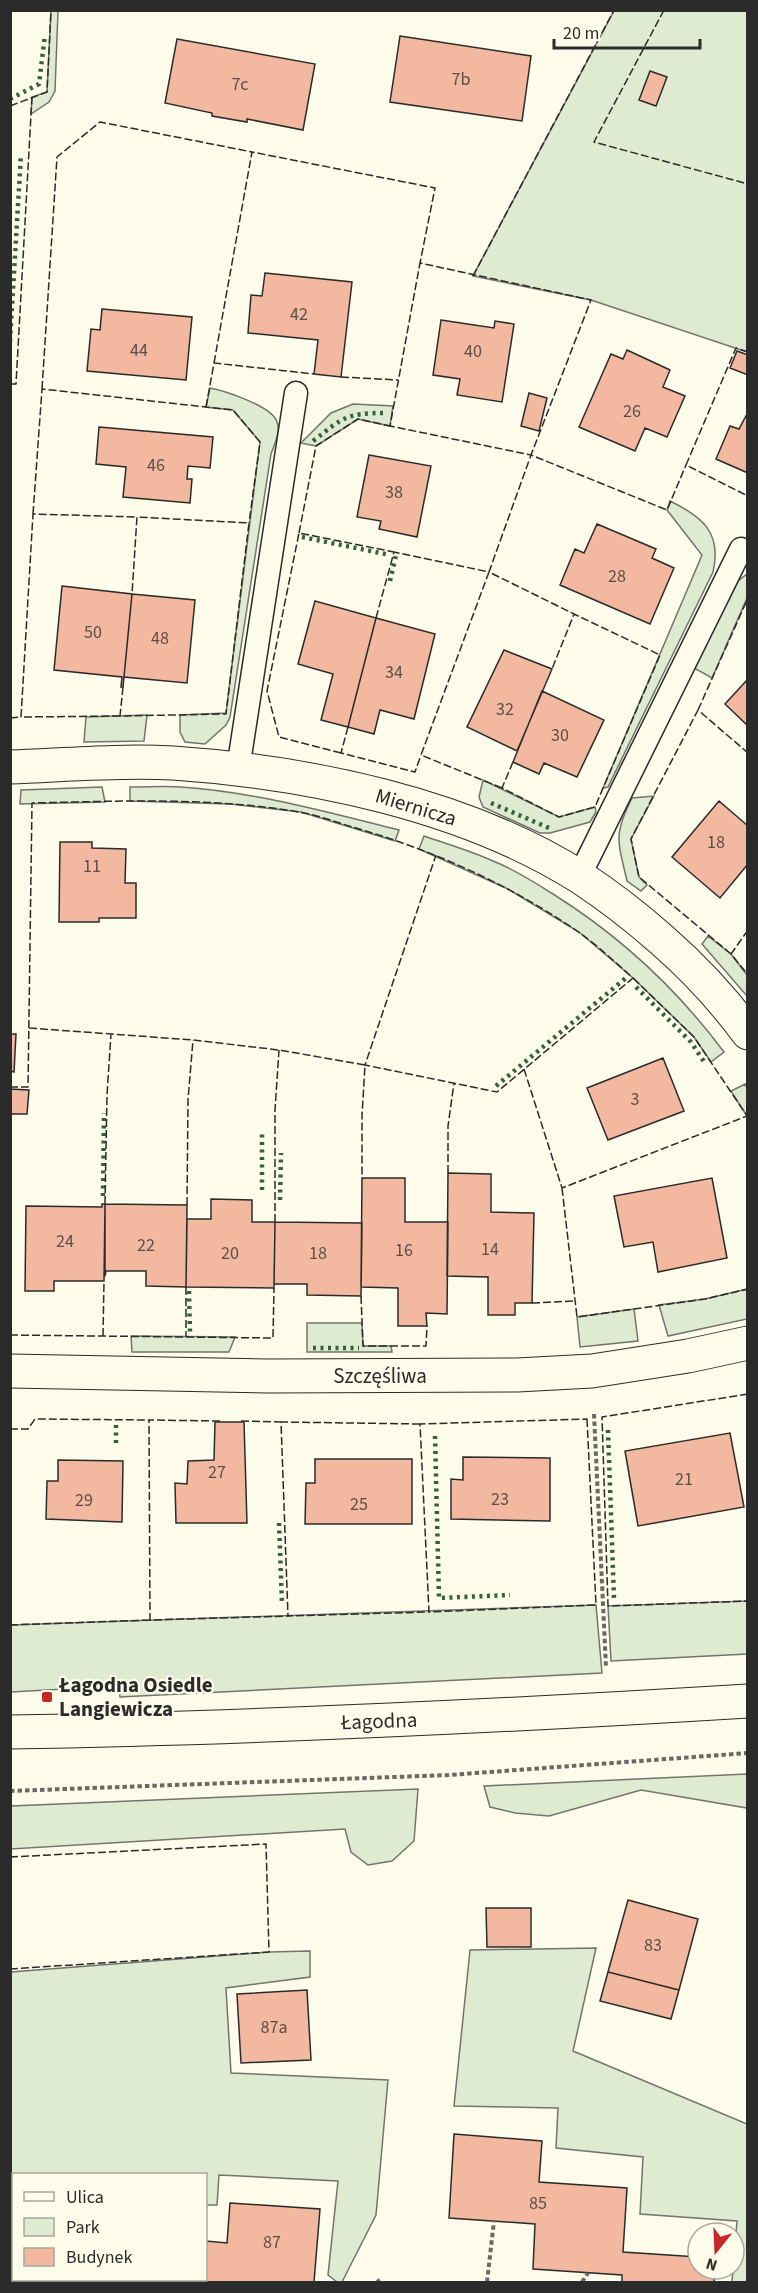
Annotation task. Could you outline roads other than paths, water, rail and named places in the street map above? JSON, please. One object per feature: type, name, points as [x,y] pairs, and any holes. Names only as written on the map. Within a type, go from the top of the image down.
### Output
[{"type":"street","name":"Miernicza","points":[[10,767],[172,763],[238,770],[357,789],[437,812],[515,842],[579,877],[633,915],[689,964],[732,1012],[747,1034]]},
{"type":"street","name":"Szczęśliwa","points":[[10,1371],[269,1376],[517,1375],[592,1371],[688,1356],[747,1343]]},
{"type":"street","name":"Łagodna","points":[[10,1732],[453,1719],[747,1701]]},
{"type":"lane","points":[[238,770],[296,393]]},
{"type":"lane","points":[[579,877],[741,549]]},
{"type":"place","name":"Łagodna Osiedle Langiewicza","points":[[47,1697]]}]
